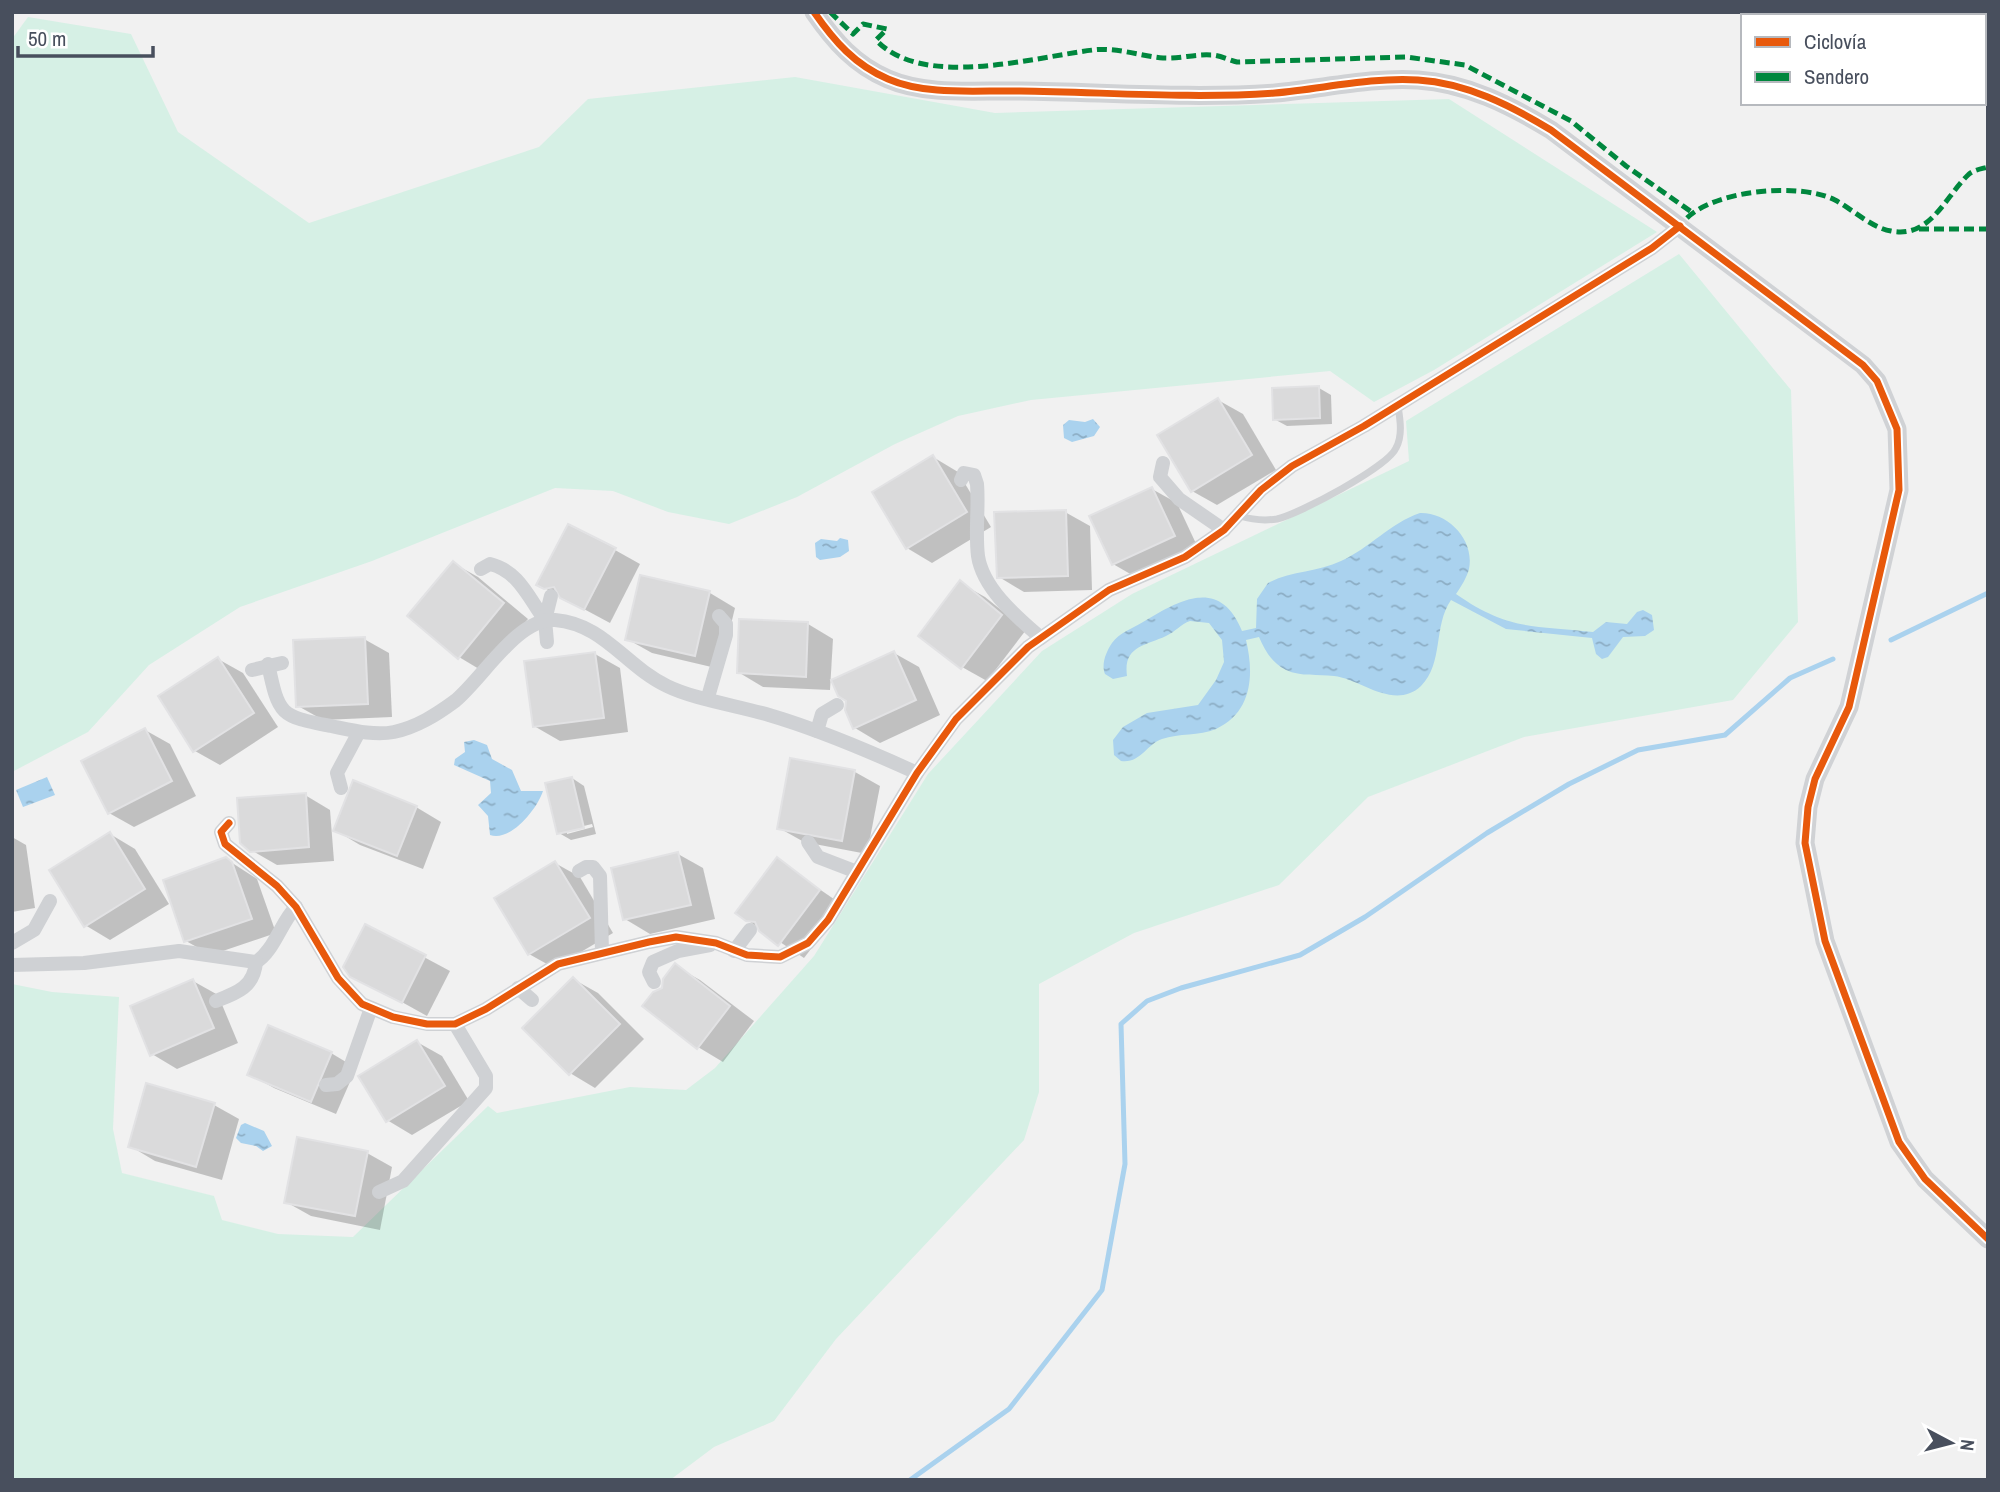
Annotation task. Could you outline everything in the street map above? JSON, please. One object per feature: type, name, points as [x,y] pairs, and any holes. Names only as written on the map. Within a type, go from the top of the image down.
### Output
[{"type":"street","points":[[814,12],[830,36],[851,57],[888,79],[909,85],[960,90],[1246,94],[1371,81],[1418,80],[1468,90],[1494,99],[1551,130],[1863,365],[1877,382],[1897,429],[1899,490],[1849,706],[1815,779],[1808,807],[1805,843],[1825,941],[1899,1142],[1925,1179],[1988,1239]]},
{"type":"street","points":[[229,823],[221,832],[225,844],[276,886],[296,907],[338,978],[362,1004],[427,1024],[455,1024],[486,1009],[558,964],[601,952],[676,937],[716,943],[747,956],[780,957],[808,943],[828,920],[917,773],[956,719],[1028,647],[1109,590],[1185,557],[1224,530],[1240,516],[1261,490],[1292,466],[1398,405],[1652,248],[1680,226]]},
{"type":"street","points":[[1163,463],[1160,477],[1169,494],[1224,530]]},
{"type":"street","points":[[961,480],[964,473],[974,475],[982,534],[978,558],[983,584],[1041,638]]},
{"type":"street","points":[[481,569],[494,564],[509,574],[526,588],[545,620]]},
{"type":"street","points":[[547,642],[545,620],[551,596]]},
{"type":"street","points":[[708,697],[729,636],[726,624],[719,616]]},
{"type":"street","points":[[252,670],[275,664],[276,702],[284,712],[307,723],[359,732],[392,732],[423,723],[456,700],[532,623],[545,620],[586,626],[610,641],[628,662],[668,687],[817,731],[917,773]]},
{"type":"street","points":[[817,731],[822,715],[837,705]]},
{"type":"street","points":[[341,788],[337,773],[359,732]]},
{"type":"street","points":[[808,842],[818,857],[857,872]]},
{"type":"street","points":[[579,871],[586,867],[597,869],[605,887],[601,952]]},
{"type":"street","points":[[12,943],[34,930],[50,901]]},
{"type":"street","points":[[216,1002],[247,986],[253,979],[256,962],[265,955],[284,919],[296,907]]},
{"type":"street","points":[[734,951],[750,930]]},
{"type":"street","points":[[654,982],[649,972],[653,962],[678,951],[716,943]]},
{"type":"street","points":[[12,965],[84,963],[179,951],[256,962]]},
{"type":"street","points":[[518,988],[532,1000]]},
{"type":"street","points":[[326,1084],[337,1084],[346,1076],[371,1008]]},
{"type":"street","points":[[379,1192],[403,1181],[486,1088],[486,1076],[455,1024]]},
{"type":"lane","points":[[1240,516],[1256,521],[1279,518],[1334,493],[1384,462],[1397,446],[1400,436],[1398,405]]},
{"type":"green space","points":[[28,17],[131,34],[178,132],[309,223],[539,147],[588,99],[795,77],[995,113],[1449,99],[1657,232],[1434,370],[1374,402],[1330,371],[1031,400],[958,416],[895,444],[797,497],[729,524],[668,512],[613,491],[555,488],[372,561],[240,607],[149,665],[88,732],[12,772],[12,39]]},
{"type":"green space","points":[[1679,254],[1791,390],[1798,622],[1733,700],[1524,737],[1368,797],[1279,885],[1134,933],[1039,984],[1039,1092],[1024,1140],[836,1339],[774,1421],[714,1447],[670,1480],[12,1480],[12,984],[52,992],[119,997],[113,1129],[122,1173],[214,1196],[222,1220],[278,1234],[353,1237],[488,1106],[497,1113],[630,1087],[686,1090],[715,1068],[814,956],[928,774],[1042,651],[1132,594],[1409,461],[1406,421]]},
{"type":"water","points":[[1093,419],[1100,427],[1094,436],[1072,442],[1064,438],[1063,425],[1069,420],[1085,422]]},
{"type":"water","points":[[1420,513],[1440,517],[1457,529],[1468,547],[1470,558],[1464,582],[1456,594],[1491,615],[1537,627],[1593,632],[1606,622],[1627,624],[1637,612],[1643,610],[1652,615],[1654,630],[1645,636],[1623,637],[1608,657],[1602,659],[1596,654],[1592,638],[1506,629],[1451,600],[1445,610],[1436,656],[1428,677],[1411,693],[1400,695],[1378,692],[1344,678],[1292,672],[1273,660],[1259,637],[1246,640],[1250,665],[1248,690],[1244,702],[1228,722],[1209,731],[1162,739],[1133,760],[1121,761],[1114,755],[1113,740],[1123,727],[1147,713],[1198,705],[1216,680],[1224,662],[1222,640],[1209,623],[1190,621],[1137,649],[1128,659],[1127,676],[1113,679],[1105,674],[1104,662],[1118,636],[1171,606],[1198,598],[1211,598],[1223,604],[1233,614],[1242,631],[1256,628],[1257,599],[1268,583],[1341,561],[1399,523]]},
{"type":"water","points":[[840,538],[848,540],[849,551],[840,557],[820,560],[816,557],[815,543],[821,539],[837,541]]},
{"type":"water","points":[[474,740],[487,745],[492,759],[512,770],[521,791],[543,791],[529,815],[506,834],[490,835],[488,816],[478,805],[491,793],[490,781],[454,765],[455,759],[465,752],[464,742]]},
{"type":"water","points":[[47,777],[55,795],[23,807],[16,790]]},
{"type":"water","points":[[245,1123],[264,1131],[272,1146],[263,1151],[256,1146],[241,1143],[236,1138],[241,1125]]},
{"type":"building","points":[[1319,386],[1320,418],[1273,420],[1272,388]]},
{"type":"building","points":[[1218,398],[1252,455],[1191,492],[1157,435]]},
{"type":"building","points":[[933,455],[967,512],[906,549],[872,492]]},
{"type":"building","points":[[1152,487],[1175,536],[1112,565],[1089,516]]},
{"type":"building","points":[[1066,510],[1068,576],[997,578],[994,512]]},
{"type":"building","points":[[568,524],[616,548],[584,610],[560,598],[554,587],[544,589],[536,585]]},
{"type":"building","points":[[453,561],[504,603],[458,659],[407,616]]},
{"type":"building","points":[[640,575],[710,591],[695,656],[625,640]]},
{"type":"building","points":[[960,580],[1002,615],[961,669],[918,636]]},
{"type":"building","points":[[739,619],[808,622],[806,677],[737,673]]},
{"type":"building","points":[[365,637],[368,704],[296,707],[293,640]]},
{"type":"building","points":[[894,651],[916,700],[853,729],[845,710],[846,701],[838,696],[831,680]]},
{"type":"building","points":[[595,652],[604,718],[533,727],[524,661]]},
{"type":"building","points":[[218,657],[254,713],[193,752],[158,696]]},
{"type":"building","points":[[145,728],[172,781],[108,814],[81,761]]},
{"type":"building","points":[[790,758],[855,770],[842,841],[777,829]]},
{"type":"building","points":[[572,777],[584,828],[557,834],[545,783]]},
{"type":"building","points":[[353,780],[417,806],[397,856],[333,831]]},
{"type":"building","points":[[306,793],[309,847],[250,852],[240,843],[237,798]]},
{"type":"building","points":[[110,832],[145,889],[84,927],[49,870]]},
{"type":"building","points":[[678,852],[691,905],[623,920],[611,868]]},
{"type":"building","points":[[226,857],[232,862],[252,919],[184,942],[163,880]]},
{"type":"building","points":[[777,857],[820,890],[778,946],[759,931],[755,922],[746,921],[735,913]]},
{"type":"building","points":[[555,861],[590,918],[528,955],[494,898]]},
{"type":"building","points":[[365,924],[426,955],[402,1003],[350,977],[343,967]]},
{"type":"building","points":[[675,963],[730,1006],[697,1049],[642,1006],[653,992],[662,988],[663,979]]},
{"type":"building","points":[[573,977],[620,1024],[569,1075],[522,1028]]},
{"type":"building","points":[[193,979],[214,1028],[150,1056],[130,1006]]},
{"type":"building","points":[[268,1025],[332,1052],[311,1102],[247,1075]]},
{"type":"building","points":[[417,1040],[445,1086],[386,1122],[358,1076]]},
{"type":"building","points":[[146,1083],[215,1103],[196,1167],[128,1147]]},
{"type":"building","points":[[297,1137],[368,1151],[355,1216],[284,1203]]},
{"type":"waterway","points":[[1891,640],[1988,593]]},
{"type":"waterway","points":[[910,1480],[1009,1409],[1102,1290],[1125,1164],[1121,1024],[1147,1001],[1181,988],[1300,955],[1365,917],[1487,833],[1569,784],[1638,750],[1725,735],[1790,678],[1833,659]]},
{"type":"marked path","points":[[830,12],[853,34],[863,24],[887,29],[876,40],[896,55],[921,64],[950,67],[1011,63],[1101,49],[1163,58],[1214,55],[1237,62],[1406,57],[1465,65],[1571,121],[1626,166],[1693,213]]},
{"type":"marked path","points":[[1687,218],[1700,208],[1737,195],[1780,190],[1801,191],[1835,200],[1884,229],[1905,232],[1916,229],[1936,214],[1968,175],[1988,167]]},
{"type":"marked path","points":[[1919,229],[1988,229]]},
{"type":"cycle path","points":[[814,12],[829,33],[865,67],[888,79],[919,88],[1243,95],[1364,82],[1418,80],[1470,91],[1504,104],[1551,130],[1863,365],[1877,381],[1897,429],[1899,490],[1849,707],[1815,779],[1808,807],[1805,843],[1825,941],[1899,1142],[1925,1179],[1988,1239]]},
{"type":"cycle path","points":[[229,823],[221,832],[225,844],[277,886],[296,907],[338,978],[362,1004],[393,1017],[427,1024],[455,1024],[486,1009],[558,964],[676,937],[716,943],[747,955],[780,957],[808,943],[828,920],[917,773],[956,719],[1028,647],[1109,590],[1185,557],[1224,530],[1261,490],[1292,466],[1364,426],[1652,248],[1680,226]]}]
